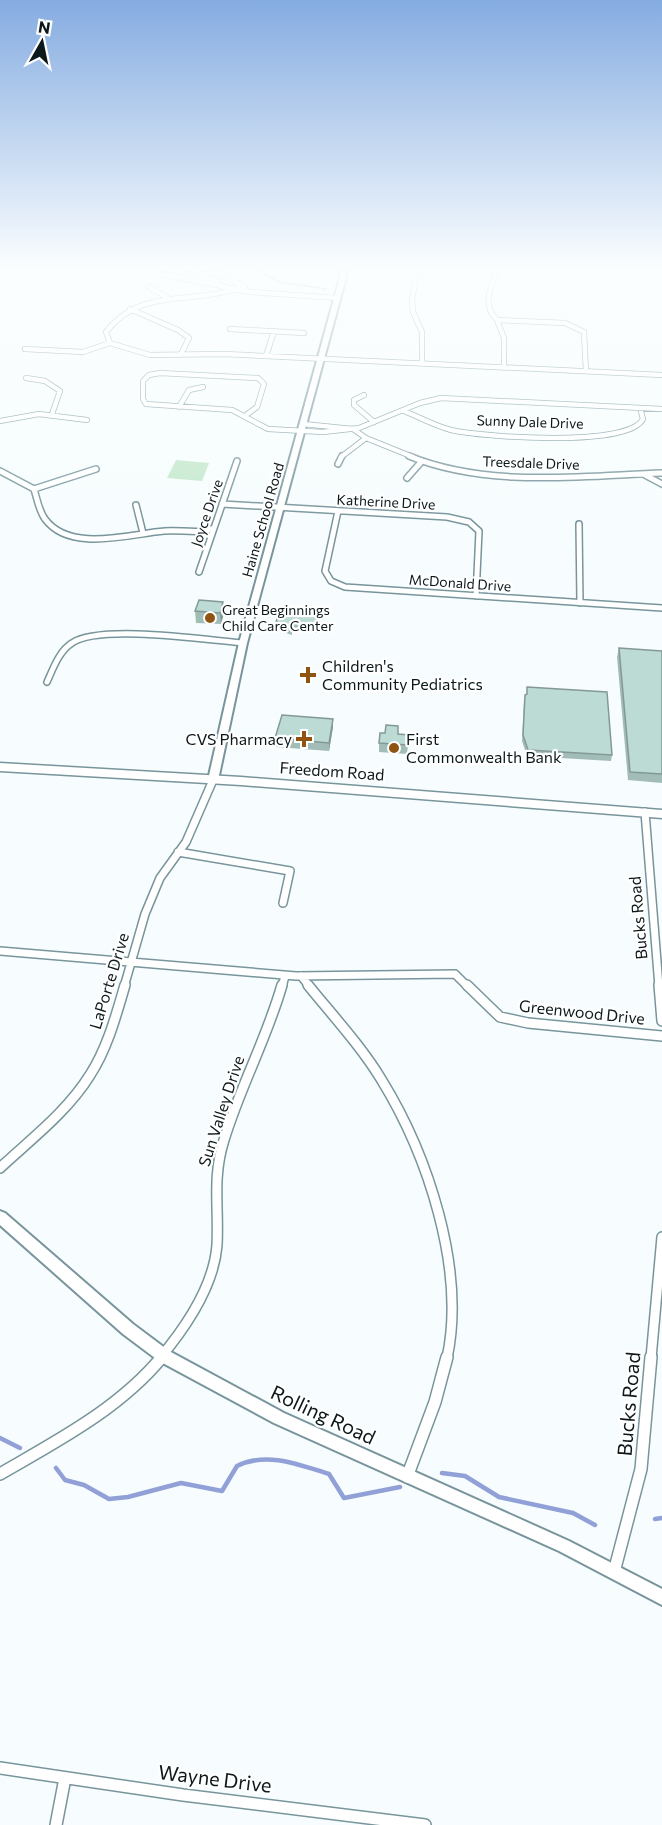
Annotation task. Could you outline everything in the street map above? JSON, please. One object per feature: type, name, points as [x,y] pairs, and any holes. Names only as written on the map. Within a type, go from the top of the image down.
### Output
[{"type":"main road","name":"Freedom Road","points":[[0,767],[533,801],[662,814]]},
{"type":"street","points":[[231,355],[662,375]]},
{"type":"street","points":[[422,355],[422,363]]},
{"type":"street","points":[[504,355],[504,368]]},
{"type":"street","points":[[585,355],[586,371]]},
{"type":"street","name":"Haine School Road","points":[[213,780],[243,643],[321,358]]},
{"type":"street","points":[[246,415],[257,407],[264,384],[258,378],[160,373],[145,378],[143,399],[146,404],[224,409],[246,415],[253,423],[263,428],[353,429],[404,411],[422,402],[441,398],[662,409]]},
{"type":"street","points":[[26,378],[45,381],[60,391],[58,403],[52,414]]},
{"type":"street","points":[[179,406],[189,390],[203,387]]},
{"type":"street","points":[[364,394],[354,400],[354,405],[374,422]]},
{"type":"street","name":"Sunny Dale Drive","points":[[404,411],[450,430],[539,436],[623,433],[640,425],[643,419],[640,408]]},
{"type":"street","points":[[0,421],[29,415],[52,414],[87,420]]},
{"type":"street","name":"Treesdale Drive","points":[[353,429],[366,438],[422,461],[460,470],[512,476],[661,474]]},
{"type":"street","points":[[338,464],[343,454],[366,438]]},
{"type":"street","name":"Joyce Drive","points":[[199,572],[237,461]]},
{"type":"street","points":[[407,478],[422,461]]},
{"type":"street","points":[[34,489],[96,469]]},
{"type":"street","points":[[0,471],[34,489],[45,518],[59,530],[95,538],[171,530],[204,532],[214,528]]},
{"type":"street","name":"Treesdale Drive","points":[[645,475],[654,482],[662,484]]},
{"type":"street","name":"Katherine Drive","points":[[222,504],[447,517],[475,525],[479,536],[476,596]]},
{"type":"street","points":[[136,505],[143,533]]},
{"type":"street","name":"McDonald Drive","points":[[338,511],[325,565],[326,574],[331,581],[351,588],[662,608]]},
{"type":"street","points":[[579,524],[580,603]]},
{"type":"street","points":[[47,682],[54,665],[72,641],[96,634],[243,643]]},
{"type":"street","name":"LaPorte Drive","points":[[0,1168],[57,1116],[90,1075],[111,1032],[145,914],[160,878],[200,815],[213,780]]},
{"type":"street","name":"Bucks Road","points":[[645,812],[662,1021]]},
{"type":"street","points":[[178,852],[290,871],[283,903]]},
{"type":"street","name":"Greenwood Drive","points":[[0,951],[285,976],[455,974],[501,1017],[528,1023],[662,1036]]},
{"type":"street","name":"Sun Valley Drive","points":[[0,1474],[99,1416],[135,1387],[164,1356],[185,1325],[211,1276],[217,1244],[214,1203],[217,1164],[285,976]]},
{"type":"street","points":[[301,976],[388,1090],[423,1172],[447,1256],[453,1305],[450,1343],[435,1402],[407,1477]]},
{"type":"street","name":"Rolling Road","points":[[0,1217],[129,1329],[164,1356],[279,1418],[614,1572],[662,1597]]},
{"type":"street","name":"Bucks Road","points":[[614,1572],[637,1490],[642,1460],[662,1237]]},
{"type":"street","name":"Wayne Drive","points":[[0,1768],[425,1825]]},
{"type":"street","points":[[56,1825],[65,1778]]},
{"type":"green space","points":[[176,460],[209,463],[202,481],[167,478]]},
{"type":"building","points":[[199,600],[223,602],[220,613],[195,611]]},
{"type":"building","points":[[279,613],[318,614],[315,625],[292,623],[291,627],[276,622]]},
{"type":"building","points":[[619,648],[662,651],[662,774],[630,772]]},
{"type":"building","points":[[527,687],[607,692],[612,755],[528,750],[523,735]]},
{"type":"building","points":[[282,715],[333,719],[329,743],[275,738]]},
{"type":"building","points":[[386,725],[398,726],[398,734],[409,735],[408,745],[379,743],[380,733],[385,733]]},
{"type":"waterway","points":[[0,1438],[20,1448]]},
{"type":"waterway","points":[[56,1468],[65,1480],[84,1485],[109,1499],[128,1497],[181,1483],[222,1491],[237,1466],[260,1460],[283,1461],[329,1474],[344,1498],[400,1487]]},
{"type":"waterway","points":[[442,1473],[465,1476],[499,1497],[573,1513],[595,1525]]},
{"type":"waterway","points":[[655,1519],[662,1518]]},
{"type":"place","name":"Great Beginnings Child Care Center","points":[[210,618]]},
{"type":"place","name":"Children's Community Pediatrics","points":[[308,675]]},
{"type":"place","name":"CVS Pharmacy","points":[[304,739]]},
{"type":"place","name":"First Commonwealth Bank","points":[[394,748]]}]
